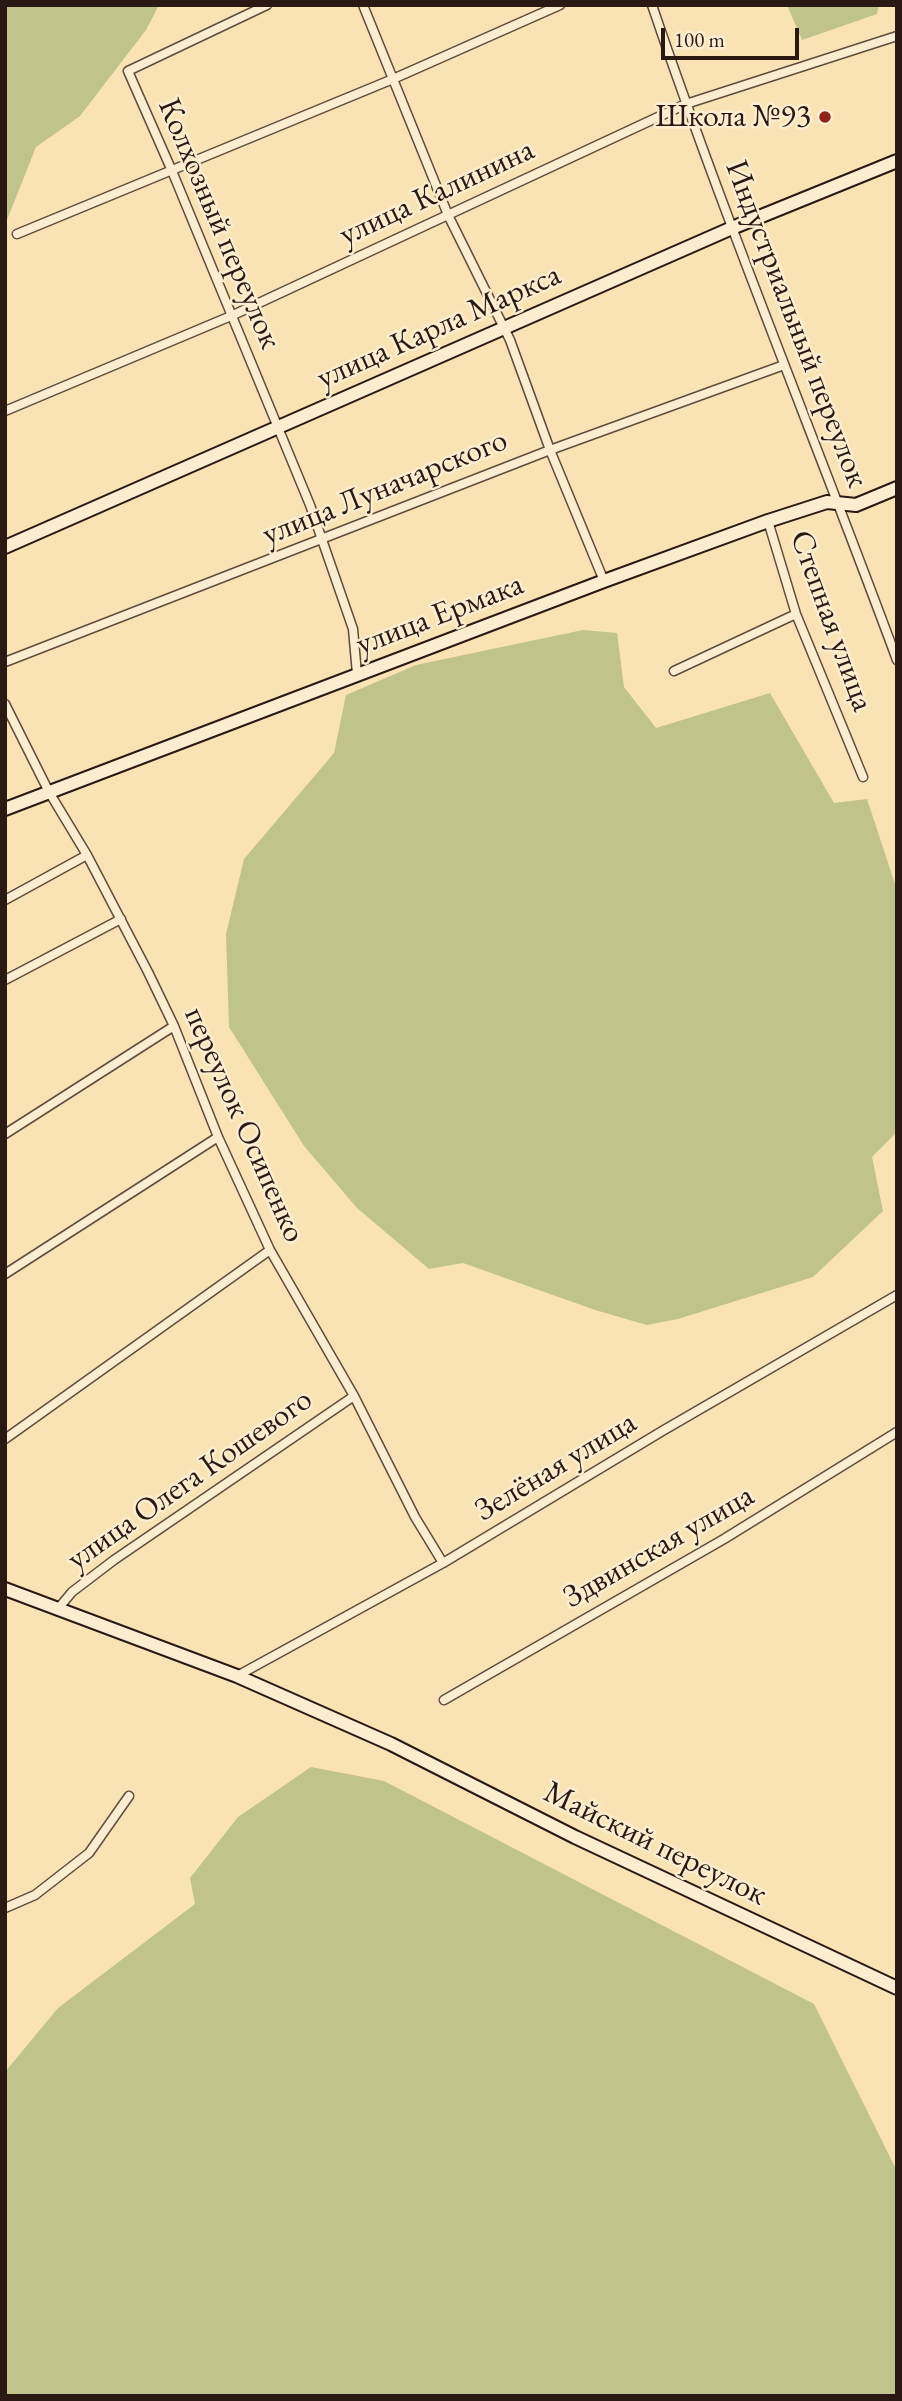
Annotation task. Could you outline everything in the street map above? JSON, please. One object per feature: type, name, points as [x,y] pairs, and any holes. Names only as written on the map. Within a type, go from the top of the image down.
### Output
[{"type":"main road","name":"улица Карла Маркса","points":[[5,547],[732,228],[897,161]]},
{"type":"main road","name":"улица Ермака","points":[[5,809],[768,521],[827,502],[856,505],[897,488]]},
{"type":"main road","name":"Майский переулок","points":[[5,1589],[237,1676],[391,1744],[575,1837],[897,1988]]},
{"type":"street","name":"Колхозный переулок","points":[[267,5],[128,71],[278,426],[353,629],[358,674]]},
{"type":"street","points":[[363,5],[448,215],[504,328],[604,581]]},
{"type":"street","points":[[17,234],[393,79],[560,5]]},
{"type":"street","name":"Индустриальный переулок","points":[[652,5],[732,228],[897,660]]},
{"type":"street","name":"улица Калинина","points":[[5,411],[231,316],[686,104],[897,36]]},
{"type":"street","name":"улица Луначарского","points":[[5,662],[550,450],[784,365]]},
{"type":"street","name":"Степная улица","points":[[768,521],[796,614],[863,777]]},
{"type":"street","points":[[674,671],[796,614]]},
{"type":"street","name":"переулок Осипенко","points":[[5,704],[49,792],[121,919],[174,1026],[218,1137],[270,1250],[354,1395],[415,1517],[443,1563]]},
{"type":"street","points":[[5,900],[87,855]]},
{"type":"street","points":[[5,980],[121,919]]},
{"type":"street","points":[[5,1134],[174,1026]]},
{"type":"street","points":[[5,1274],[218,1137]]},
{"type":"street","points":[[5,1439],[270,1250]]},
{"type":"street","name":"Зелёная улица","points":[[237,1676],[443,1563],[664,1430],[897,1295]]},
{"type":"street","name":"улица Олега Кошевого","points":[[57,1610],[72,1592],[114,1560],[354,1395]]},
{"type":"street","name":"Здвинская улица","points":[[444,1700],[724,1539],[897,1432]]},
{"type":"street","points":[[5,1908],[35,1895],[89,1853],[129,1796]]},
{"type":"green space","points":[[5,5],[159,5],[146,30],[80,116],[36,147],[5,225]]},
{"type":"green space","points":[[787,5],[879,5],[877,14],[802,40]]},
{"type":"green space","points":[[583,630],[617,633],[624,687],[656,728],[770,693],[834,803],[867,799],[897,890],[897,1132],[872,1157],[883,1211],[813,1277],[678,1319],[647,1325],[595,1310],[463,1263],[429,1269],[357,1208],[304,1146],[229,1027],[226,934],[244,859],[334,753],[346,695],[416,665]]},
{"type":"green space","points":[[311,1767],[384,1781],[814,2004],[897,2171],[896,2396],[5,2396],[5,2072],[58,2008],[195,1904],[190,1878],[238,1817]]},
{"type":"place","name":"Школа №93","points":[[825,117]]}]
